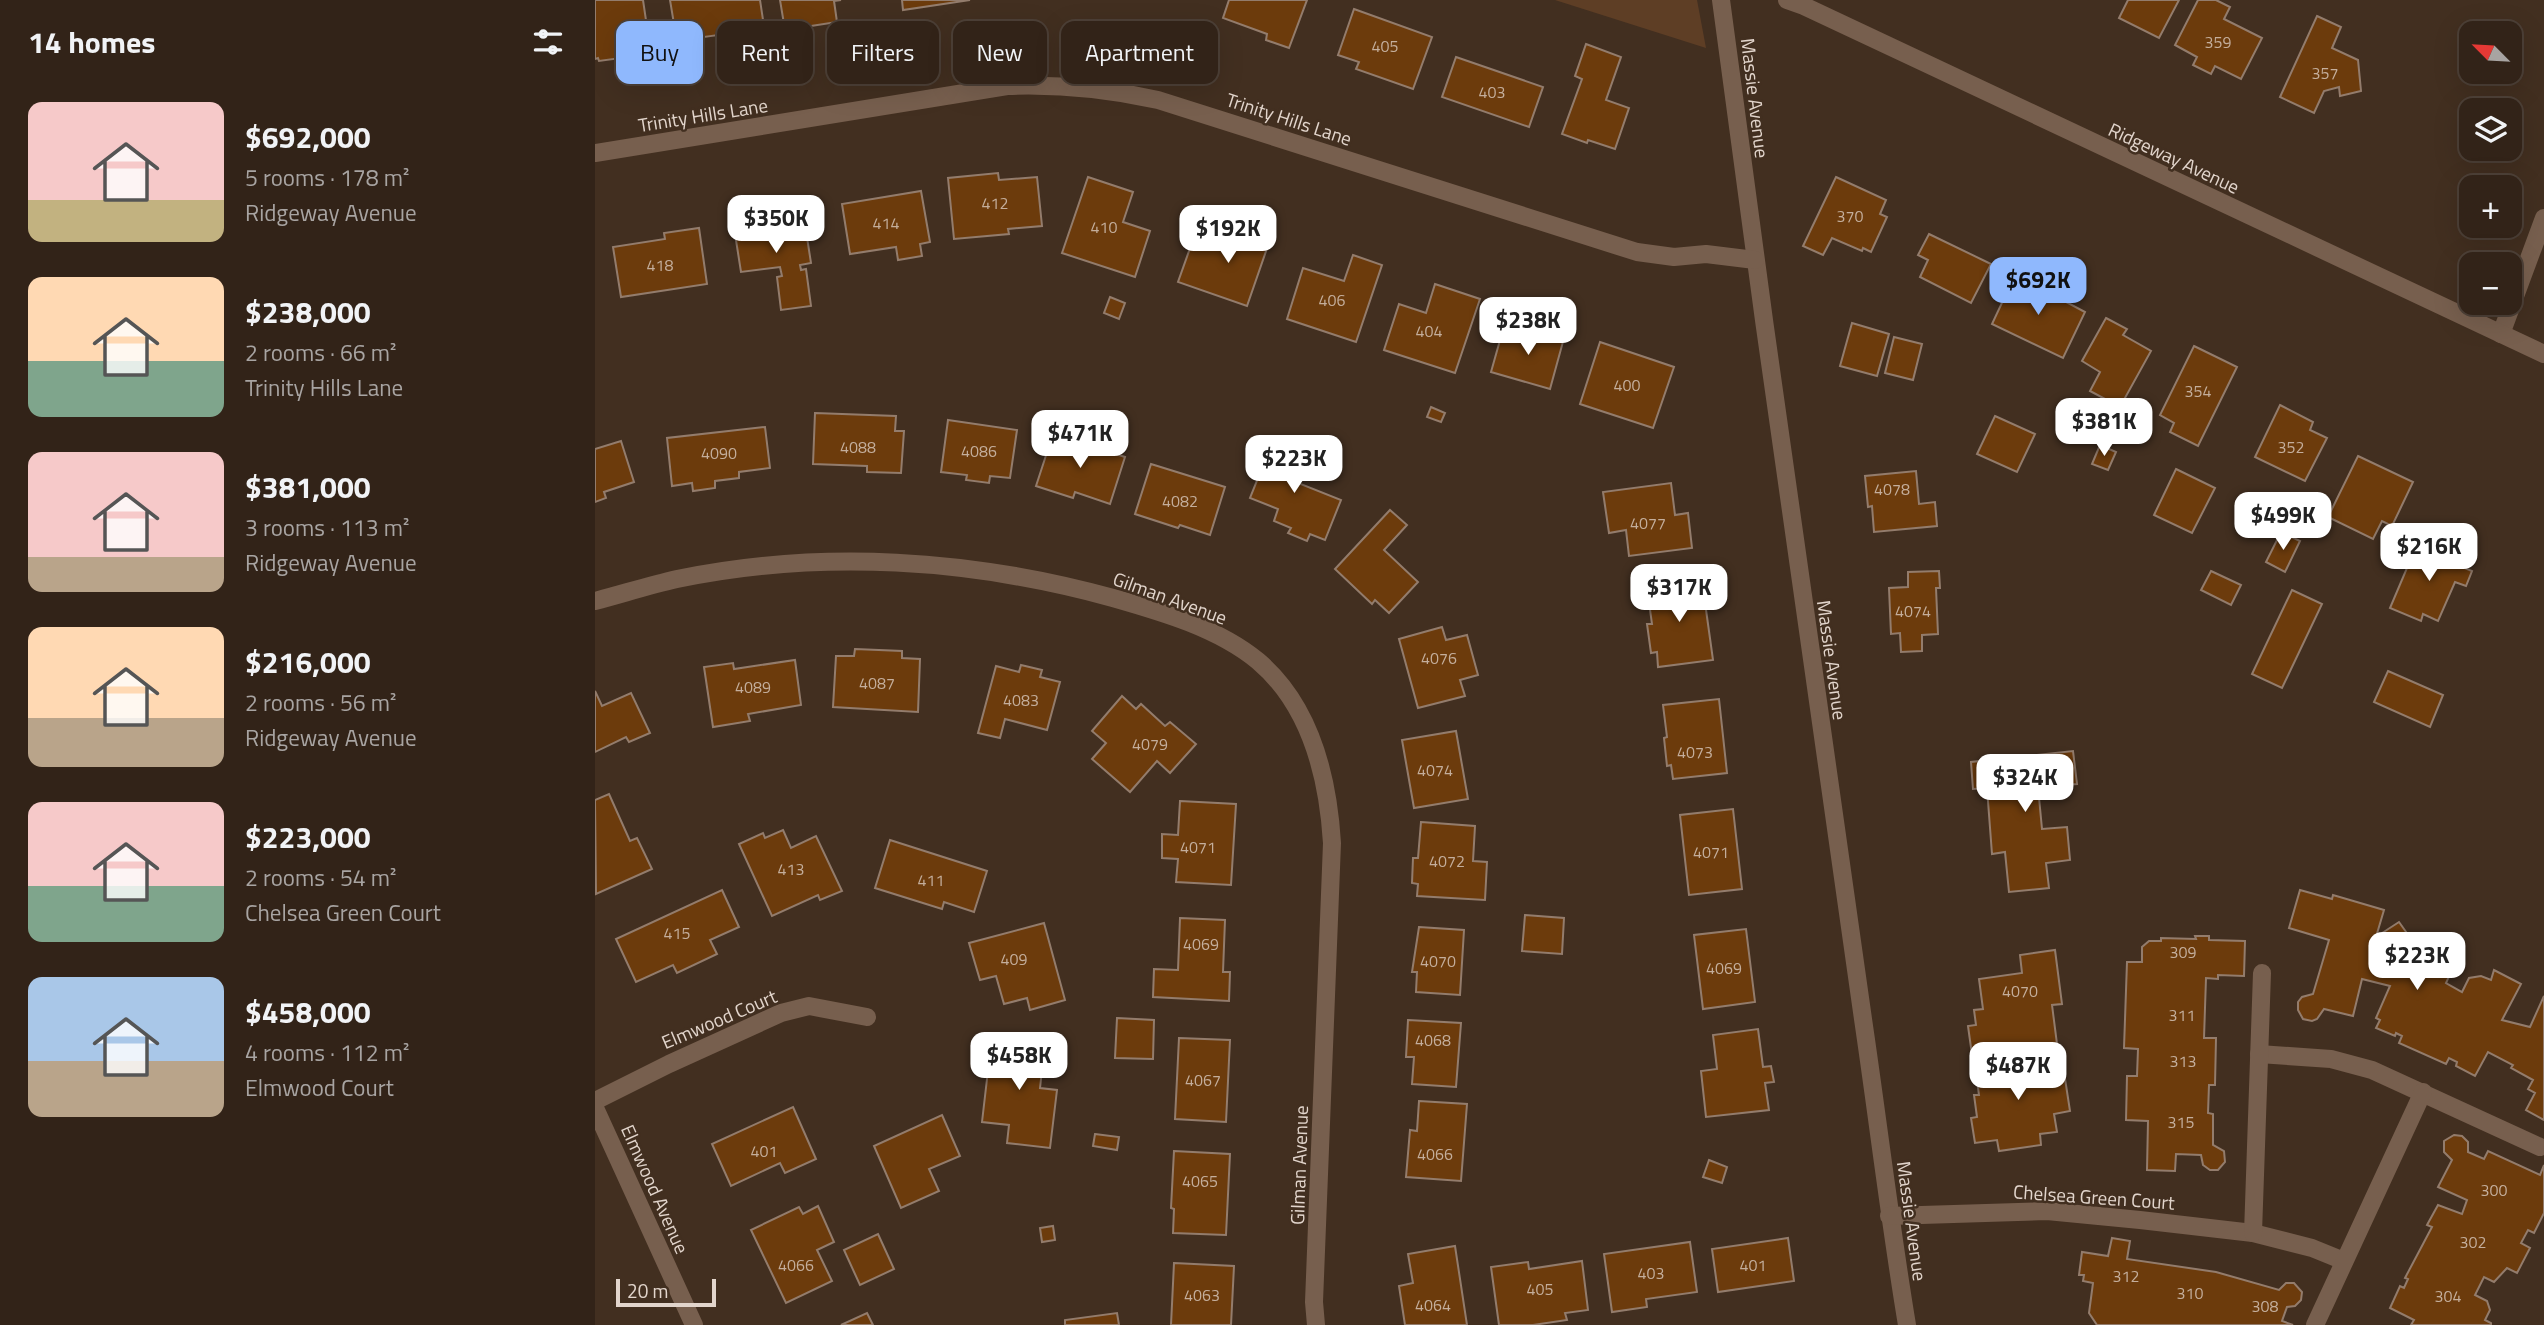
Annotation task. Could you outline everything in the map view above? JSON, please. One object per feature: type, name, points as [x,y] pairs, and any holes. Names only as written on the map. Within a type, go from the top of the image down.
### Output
[{"type":"street","name":"Massie Avenue","points":[[1721,0],[1755,260],[1877,1111],[1889,1216],[1907,1325]]},
{"type":"street","name":"Ridgeway Avenue","points":[[1787,0],[2544,354]]},
{"type":"street","name":"Trinity Hills Lane","points":[[595,153],[1007,86],[1084,87],[1158,100],[1637,252],[1674,257],[1706,254],[1755,260]]},
{"type":"street","points":[[2501,334],[2544,218]]},
{"type":"street","name":"Gilman Avenue","points":[[595,601],[677,579],[782,564],[859,560],[964,567],[1060,583],[1138,605],[1216,635],[1259,662],[1296,706],[1317,750],[1330,810],[1332,843],[1314,1302],[1316,1325]]},
{"type":"street","points":[[2253,1233],[2262,973]]},
{"type":"street","name":"Elmwood Court","points":[[595,1101],[669,1063],[781,1013],[809,1006],[867,1017]]},
{"type":"street","points":[[2259,1055],[2331,1059],[2372,1070],[2540,1147]]},
{"type":"street","points":[[2315,1325],[2423,1092]]},
{"type":"street","name":"Elmwood Avenue","points":[[595,1108],[694,1325]]},
{"type":"street","name":"Chelsea Green Court","points":[[1889,1216],[2047,1211],[2253,1233],[2312,1248],[2344,1261]]},
{"type":"shaded area","points":[[1555,0],[1697,0],[1706,48]]},
{"type":"building","points":[[595,0],[643,0],[646,21],[616,21],[616,59],[595,59]]},
{"type":"building","points":[[670,0],[760,0],[763,21],[717,21],[717,35],[703,37],[703,21],[674,21]]},
{"type":"building","points":[[780,0],[841,0],[834,1],[837,21],[813,26],[813,21],[784,21]]},
{"type":"building","points":[[902,0],[970,0],[903,10]]},
{"type":"building","points":[[1229,0],[1307,0],[1289,48],[1266,40],[1267,34],[1223,18]]},
{"type":"building","points":[[2128,0],[2179,0],[2159,38],[2119,18]]},
{"type":"building","points":[[2198,0],[2216,0],[2230,7],[2224,19],[2262,38],[2241,79],[2215,66],[2211,74],[2193,65],[2197,57],[2175,45]]},
{"type":"building","points":[[1354,9],[1432,37],[1413,89],[1356,69],[1359,62],[1338,55]]},
{"type":"building","points":[[2317,16],[2341,27],[2332,48],[2358,60],[2361,91],[2340,96],[2339,87],[2324,91],[2314,113],[2280,97]]},
{"type":"building","points":[[1586,44],[1621,57],[1606,100],[1629,108],[1615,149],[1562,134],[1582,79],[1575,76]]},
{"type":"building","points":[[1456,57],[1543,87],[1529,127],[1442,97]]},
{"type":"building","points":[[998,173],[999,180],[1037,177],[1042,226],[1008,229],[1009,234],[954,239],[948,178]]},
{"type":"building","points":[[1088,177],[1133,192],[1123,222],[1150,231],[1135,277],[1062,253]]},
{"type":"building","points":[[1836,177],[1886,200],[1880,214],[1887,217],[1871,252],[1832,238],[1823,255],[1803,246]]},
{"type":"building","points":[[921,191],[930,242],[920,244],[922,256],[898,260],[896,247],[850,254],[842,204]]},
{"type":"building","points":[[791,213],[794,233],[806,231],[811,263],[800,265],[801,270],[806,269],[811,306],[781,310],[777,277],[782,276],[780,267],[741,272],[733,221]]},
{"type":"building","points":[[1243,220],[1273,231],[1247,306],[1178,282],[1194,237],[1233,251]]},
{"type":"building","points":[[699,228],[707,284],[621,297],[613,247],[665,239],[664,233]]},
{"type":"building","points":[[1929,234],[1991,264],[1971,303],[1920,277],[1928,260],[1918,255]]},
{"type":"building","points":[[1353,255],[1382,265],[1356,342],[1287,319],[1303,268],[1344,281]]},
{"type":"building","points":[[2015,275],[2085,312],[2063,358],[1992,324]]},
{"type":"building","points":[[1435,284],[1480,299],[1455,373],[1384,350],[1399,304],[1426,313]]},
{"type":"building","points":[[1110,297],[1125,303],[1119,319],[1104,313]]},
{"type":"building","points":[[2106,318],[2127,329],[2123,335],[2151,351],[2120,407],[2090,391],[2100,372],[2082,361]]},
{"type":"building","points":[[1852,323],[1889,334],[1877,376],[1840,366]]},
{"type":"building","points":[[1504,326],[1541,336],[1542,332],[1564,338],[1550,389],[1491,372]]},
{"type":"building","points":[[1894,337],[1922,344],[1913,380],[1885,373]]},
{"type":"building","points":[[1600,342],[1674,367],[1653,428],[1580,404]]},
{"type":"building","points":[[2194,346],[2237,367],[2198,446],[2170,432],[2174,423],[2160,415]]},
{"type":"building","points":[[2280,405],[2313,422],[2310,430],[2327,438],[2305,481],[2255,457]]},
{"type":"building","points":[[1431,407],[1445,413],[1441,422],[1427,417]]},
{"type":"building","points":[[815,413],[896,416],[895,431],[904,431],[901,473],[867,472],[867,466],[813,464]]},
{"type":"building","points":[[1995,416],[2035,434],[2017,472],[1977,454]]},
{"type":"building","points":[[948,420],[1017,430],[1010,478],[990,476],[989,483],[966,480],[967,475],[941,472]]},
{"type":"building","points":[[765,427],[770,468],[739,472],[739,478],[715,481],[715,488],[693,491],[692,483],[672,486],[667,438]]},
{"type":"building","points":[[1053,434],[1125,457],[1110,504],[1075,492],[1073,498],[1036,486]]},
{"type":"building","points":[[621,441],[634,482],[604,492],[606,498],[595,502],[595,449]]},
{"type":"building","points":[[1273,441],[1304,454],[1293,481],[1341,500],[1325,540],[1310,534],[1307,541],[1288,533],[1291,528],[1274,521],[1278,509],[1250,498]]},
{"type":"building","points":[[2100,445],[2116,452],[2108,470],[2092,464]]},
{"type":"building","points":[[2358,456],[2413,482],[2392,526],[2382,521],[2373,539],[2328,517]]},
{"type":"building","points":[[1151,464],[1225,487],[1210,535],[1135,514]]},
{"type":"building","points":[[2176,469],[2215,488],[2192,533],[2154,515]]},
{"type":"building","points":[[1916,471],[1919,504],[1935,502],[1937,526],[1874,532],[1872,506],[1868,507],[1865,476]]},
{"type":"building","points":[[1671,483],[1675,515],[1688,513],[1692,548],[1629,556],[1626,530],[1609,533],[1603,492]]},
{"type":"building","points":[[1390,510],[1407,525],[1384,550],[1418,582],[1389,613],[1375,600],[1372,604],[1335,569]]},
{"type":"building","points":[[2281,532],[2300,541],[2285,572],[2266,562]]},
{"type":"building","points":[[2418,542],[2464,562],[2462,567],[2472,571],[2466,586],[2455,582],[2438,621],[2423,614],[2421,621],[2390,608]]},
{"type":"building","points":[[1939,571],[1940,588],[1936,588],[1938,634],[1922,635],[1922,651],[1901,652],[1900,633],[1891,634],[1889,588],[1908,587],[1908,572]]},
{"type":"building","points":[[2211,571],[2241,585],[2231,605],[2201,590]]},
{"type":"building","points":[[1702,581],[1713,660],[1658,667],[1657,652],[1651,653],[1647,624],[1652,624],[1647,588]]},
{"type":"building","points":[[2292,590],[2322,604],[2282,688],[2252,674]]},
{"type":"building","points":[[1442,627],[1446,640],[1467,635],[1478,675],[1460,680],[1465,696],[1418,708],[1399,639]]},
{"type":"building","points":[[855,649],[902,651],[902,658],[920,659],[918,712],[833,707],[836,656],[854,656]]},
{"type":"building","points":[[795,660],[801,705],[748,714],[750,721],[713,727],[704,667],[733,663],[734,669]]},
{"type":"building","points":[[1021,665],[1042,670],[1040,677],[1060,682],[1047,730],[1005,719],[1000,738],[978,733],[996,666],[1019,672]]},
{"type":"building","points":[[2388,671],[2443,695],[2430,727],[2374,702]]},
{"type":"building","points":[[595,691],[602,706],[631,693],[650,733],[629,742],[626,737],[595,752]]},
{"type":"building","points":[[1122,696],[1136,709],[1141,704],[1165,726],[1170,722],[1196,744],[1170,773],[1157,761],[1130,792],[1092,759],[1106,743],[1092,731]]},
{"type":"building","points":[[1719,699],[1727,773],[1673,779],[1671,765],[1667,766],[1663,705]]},
{"type":"building","points":[[1456,731],[1468,799],[1414,808],[1402,740]]},
{"type":"building","points":[[2073,751],[2077,784],[2038,787],[2042,829],[2067,827],[2070,860],[2046,863],[2049,888],[2009,892],[2005,852],[1992,854],[1987,788],[1973,789],[1971,762]]},
{"type":"building","points":[[609,794],[630,841],[637,838],[652,869],[596,894],[595,800]]},
{"type":"building","points":[[1180,801],[1236,804],[1231,885],[1176,882],[1178,859],[1162,858],[1162,834],[1178,835]]},
{"type":"building","points":[[1733,809],[1742,889],[1689,895],[1680,815]]},
{"type":"building","points":[[1421,822],[1475,826],[1473,861],[1487,862],[1485,900],[1417,896],[1418,884],[1412,883],[1413,858],[1418,858]]},
{"type":"building","points":[[783,830],[791,848],[816,836],[842,891],[820,900],[818,895],[772,916],[739,844],[763,833],[765,838]]},
{"type":"building","points":[[890,840],[987,871],[974,912],[944,902],[942,909],[875,888]]},
{"type":"building","points":[[722,890],[739,927],[710,940],[717,954],[677,973],[673,965],[636,982],[616,939]]},
{"type":"building","points":[[2300,890],[2332,899],[2333,895],[2384,910],[2376,937],[2399,922],[2414,943],[2418,934],[2444,946],[2438,958],[2450,964],[2451,972],[2446,983],[2462,992],[2469,978],[2481,976],[2491,980],[2494,970],[2521,984],[2502,1020],[2530,1027],[2544,996],[2544,1120],[2526,1110],[2535,1093],[2528,1089],[2533,1080],[2511,1068],[2513,1065],[2488,1052],[2475,1076],[2456,1066],[2457,1062],[2449,1058],[2446,1064],[2399,1043],[2402,1036],[2376,1028],[2380,1020],[2376,1018],[2390,986],[2362,979],[2353,1016],[2324,1009],[2317,1019],[2303,1019],[2298,1010],[2298,1002],[2302,997],[2313,994],[2329,940],[2289,928]]},
{"type":"building","points":[[1525,915],[1564,918],[1562,954],[1522,951]]},
{"type":"building","points":[[1180,918],[1225,920],[1223,972],[1230,972],[1229,1001],[1153,997],[1154,969],[1178,970]]},
{"type":"building","points":[[1044,923],[1065,1000],[1030,1010],[1027,998],[1004,1004],[996,976],[980,980],[969,943]]},
{"type":"building","points":[[1419,927],[1464,930],[1460,995],[1416,992],[1417,972],[1412,972]]},
{"type":"building","points":[[1746,929],[1755,1002],[1703,1009],[1694,935]]},
{"type":"building","points":[[2195,936],[2209,936],[2209,940],[2245,941],[2244,976],[2218,975],[2218,979],[2206,978],[2204,1038],[2216,1038],[2215,1085],[2209,1085],[2208,1113],[2213,1114],[2213,1145],[2224,1151],[2225,1162],[2218,1170],[2210,1170],[2203,1165],[2201,1155],[2176,1154],[2175,1171],[2147,1170],[2148,1121],[2126,1120],[2127,1076],[2137,1076],[2138,1049],[2124,1048],[2127,962],[2142,962],[2142,947],[2149,941],[2161,941],[2161,938],[2196,939]]},
{"type":"building","points":[[2055,950],[2062,1004],[2052,1005],[2057,1044],[1972,1055],[1968,1026],[1976,1025],[1974,1010],[1983,1009],[1979,979],[2022,973],[2020,955]]},
{"type":"building","points":[[1117,1018],[1154,1020],[1153,1059],[1115,1058]]},
{"type":"building","points":[[1408,1020],[1461,1023],[1456,1087],[1412,1084],[1414,1057],[1406,1057]]},
{"type":"building","points":[[1758,1029],[1763,1067],[1771,1066],[1774,1082],[1765,1083],[1769,1110],[1706,1117],[1701,1071],[1717,1069],[1713,1035]]},
{"type":"building","points":[[992,1036],[1045,1043],[1040,1088],[1057,1090],[1050,1148],[1007,1143],[1009,1125],[982,1122]]},
{"type":"building","points":[[1179,1038],[1230,1040],[1226,1122],[1175,1119]]},
{"type":"building","points":[[2047,1056],[2049,1073],[2064,1072],[2070,1111],[2054,1114],[2057,1132],[2040,1134],[2041,1145],[1999,1151],[1997,1140],[1975,1143],[1971,1118],[1977,1117],[1974,1095],[1979,1095],[1975,1065]]},
{"type":"building","points":[[1419,1101],[1467,1104],[1461,1181],[1406,1177],[1410,1130],[1417,1131]]},
{"type":"building","points":[[793,1107],[816,1159],[785,1173],[780,1163],[731,1186],[712,1144]]},
{"type":"building","points":[[942,1115],[960,1156],[929,1169],[939,1191],[901,1208],[874,1146]]},
{"type":"building","points":[[1095,1134],[1119,1137],[1117,1150],[1093,1146]]},
{"type":"building","points":[[2454,1135],[2462,1136],[2468,1142],[2468,1152],[2484,1159],[2488,1151],[2540,1175],[2544,1165],[2544,1213],[2534,1233],[2528,1230],[2521,1243],[2530,1248],[2517,1273],[2507,1268],[2494,1282],[2484,1277],[2475,1295],[2487,1301],[2490,1310],[2485,1320],[2491,1325],[2411,1325],[2414,1320],[2390,1308],[2400,1286],[2404,1288],[2408,1279],[2405,1278],[2432,1227],[2427,1225],[2438,1205],[2462,1214],[2467,1200],[2438,1187],[2452,1160],[2444,1152],[2444,1141]]},
{"type":"building","points":[[1174,1151],[1230,1154],[1226,1235],[1173,1233],[1174,1209],[1171,1208]]},
{"type":"building","points":[[1709,1160],[1727,1167],[1722,1183],[1703,1177]]},
{"type":"building","points":[[818,1206],[834,1242],[817,1250],[832,1281],[786,1303],[751,1230],[799,1207],[803,1214]]},
{"type":"building","points":[[1053,1226],[1055,1240],[1042,1242],[1040,1228]]},
{"type":"building","points":[[878,1234],[894,1269],[860,1285],[844,1250]]},
{"type":"building","points":[[1788,1238],[1794,1281],[1718,1292],[1712,1249]]},
{"type":"building","points":[[2112,1238],[2130,1241],[2127,1259],[2216,1272],[2279,1290],[2286,1283],[2294,1283],[2302,1292],[2301,1300],[2295,1306],[2287,1307],[2282,1321],[2293,1325],[2097,1325],[2089,1313],[2093,1283],[2083,1281],[2084,1275],[2079,1275],[2082,1252],[2108,1256]]},
{"type":"building","points":[[1690,1242],[1697,1292],[1646,1299],[1647,1307],[1612,1312],[1604,1254]]},
{"type":"building","points":[[1455,1246],[1467,1325],[1405,1325],[1399,1286],[1413,1283],[1408,1254]]},
{"type":"building","points":[[1582,1261],[1588,1310],[1565,1313],[1567,1320],[1533,1325],[1499,1325],[1491,1267],[1528,1262],[1529,1269]]},
{"type":"building","points":[[1174,1263],[1234,1266],[1231,1325],[1171,1325]]},
{"type":"building","points":[[867,1313],[873,1325],[841,1325]]},
{"type":"building","points":[[1117,1313],[1119,1325],[1065,1325],[1065,1320]]}]
